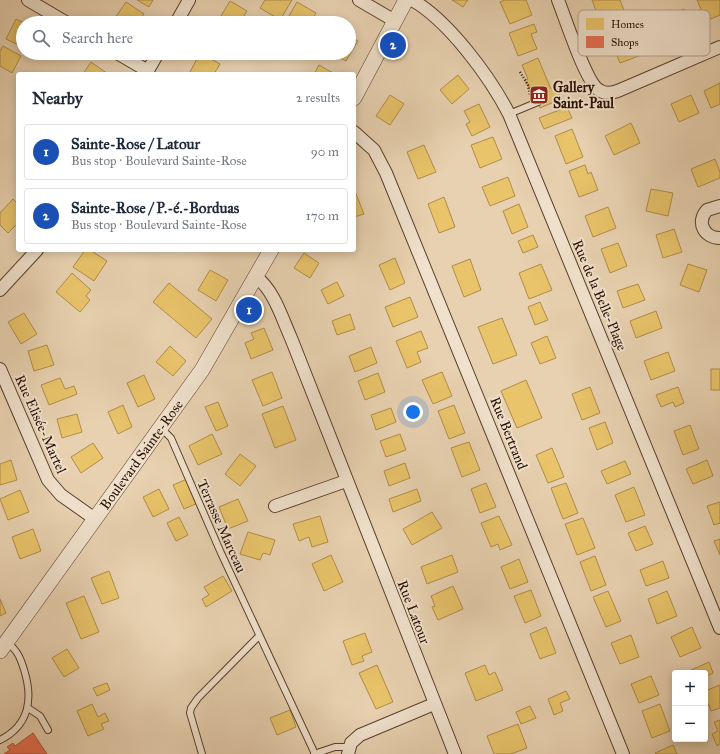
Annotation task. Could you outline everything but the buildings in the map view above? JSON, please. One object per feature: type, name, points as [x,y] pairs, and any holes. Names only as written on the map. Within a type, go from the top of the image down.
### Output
[{"type":"street","points":[[28,0],[55,16]]},
{"type":"street","points":[[180,16],[190,0]]},
{"type":"street","points":[[359,0],[395,21]]},
{"type":"street","points":[[356,94],[406,0]]},
{"type":"street","name":"Rue de la Belle-Plage","points":[[412,0],[429,12],[448,29],[494,88],[509,114],[720,628]]},
{"type":"street","points":[[558,0],[578,51]]},
{"type":"street","points":[[710,51],[720,47]]},
{"type":"street","points":[[580,56],[588,77],[597,90],[608,93],[620,90],[699,56]]},
{"type":"street","points":[[128,60],[147,72],[154,60]]},
{"type":"street","name":"Rue Bertrand","points":[[356,134],[374,150],[386,173],[623,754]]},
{"type":"street","points":[[720,206],[712,207],[707,210],[702,221],[703,230],[708,235],[713,238],[720,238]]},
{"type":"street","points":[[0,290],[35,252]]},
{"type":"street","name":"Boulevard Sainte-Rose","points":[[3,647],[209,359],[270,252]]},
{"type":"street","name":"Rue Latour","points":[[256,277],[268,289],[283,318],[454,754]]},
{"type":"street","name":"Rue Elisée-Martel","points":[[0,369],[48,480],[61,495],[95,519]]},
{"type":"street","points":[[275,506],[346,481]]},
{"type":"street","points":[[348,751],[353,740],[360,735],[434,704]]},
{"type":"lane","points":[[509,114],[538,102]]},
{"type":"lane","name":"Terrasse Marceau","points":[[161,428],[171,438],[259,636],[315,754],[335,747],[348,751]]},
{"type":"lane","points":[[202,754],[190,716],[191,708],[198,698],[259,636]]},
{"type":"lane","points":[[0,740],[14,731],[24,717],[28,708],[30,693],[21,658],[17,650],[3,647]]},
{"type":"lane","points":[[28,708],[40,716],[48,730]]},
{"type":"path","points":[[520,72],[528,85],[531,98]]},
{"type":"place","name":"Sainte-Rose / P.-é.-Borduas","points":[[393,45]]},
{"type":"place","name":"Gallery Saint-Paul","points":[[539,95]]},
{"type":"place","name":"Sainte-Rose / Latour","points":[[249,310]]}]
